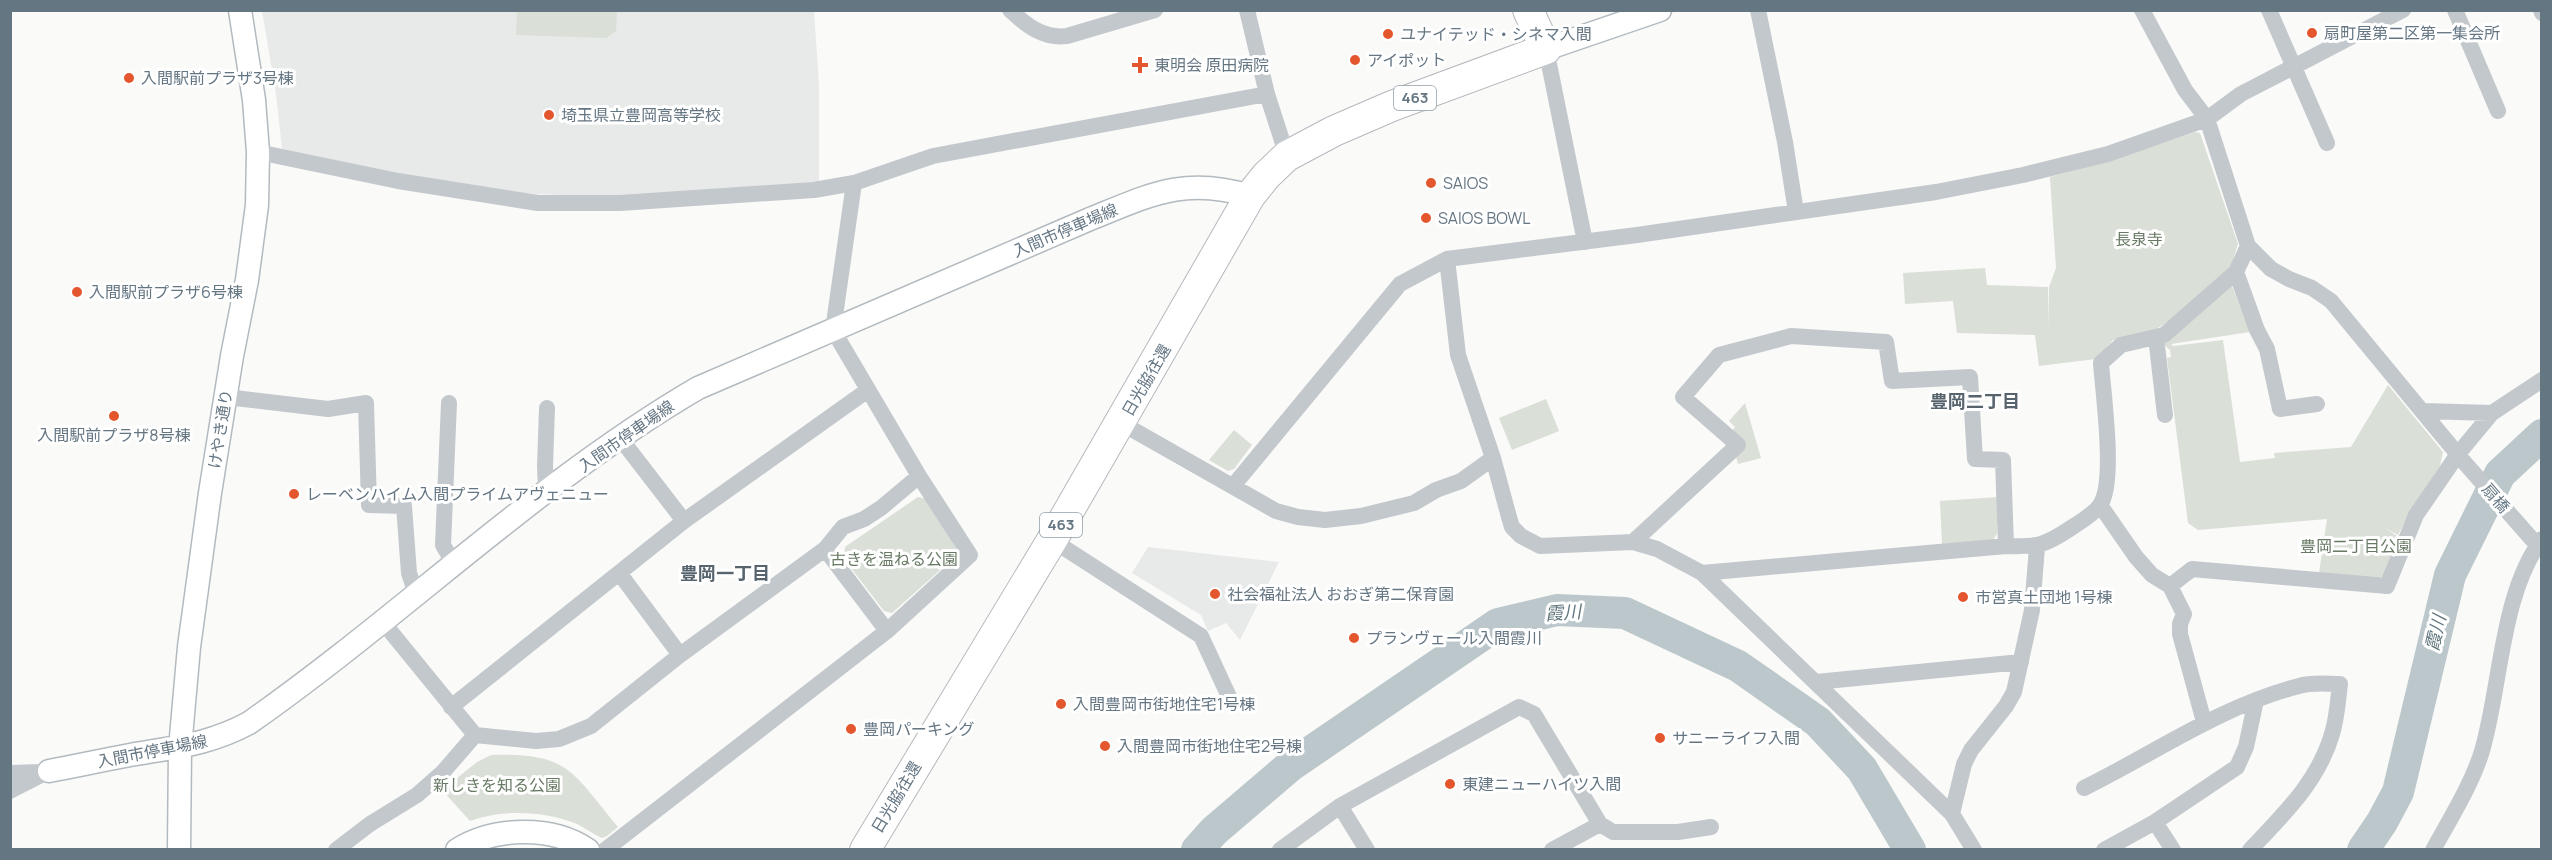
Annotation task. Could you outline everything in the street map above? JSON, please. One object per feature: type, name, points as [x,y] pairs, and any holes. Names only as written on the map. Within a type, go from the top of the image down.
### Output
[{"type":"highway","points":[[1528,10],[1546,49]]},
{"type":"highway","name":"日光脇往還","points":[[865,849],[1121,423],[1250,196],[1266,176],[1287,156],[1326,134],[1546,49]]},
{"type":"main road","name":"けやき通り","points":[[179,849],[180,748],[189,647],[226,397],[255,229],[258,152],[249,55],[240,10]]},
{"type":"main road","points":[[1546,49],[1660,10]]},
{"type":"main road","name":"入間市停車場線","points":[[49,771],[133,754],[180,748],[217,738],[249,723],[546,492],[620,438],[698,388],[1079,223],[1153,194],[1206,186],[1250,196]]},
{"type":"main road","points":[[457,849],[480,838],[523,833],[553,836],[588,849]]},
{"type":"street","points":[[1010,10],[1028,25],[1053,38],[1155,10]]},
{"type":"street","points":[[1247,10],[1267,94],[1287,156]]},
{"type":"street","points":[[1758,10],[1785,142],[1796,212]]},
{"type":"street","points":[[1702,573],[2006,546],[2037,547],[2053,540],[2100,505],[2105,494],[2108,467],[2101,363],[2121,345],[2164,335],[2236,272],[2248,246],[2207,119],[2185,90],[2142,10]]},
{"type":"street","points":[[2269,10],[2326,142]]},
{"type":"street","points":[[1233,486],[1400,284],[1447,259],[1585,242],[1936,192],[2023,175],[2108,154],[2207,119],[2241,94],[2403,10]]},
{"type":"street","points":[[2455,10],[2498,111]]},
{"type":"street","points":[[1546,49],[1585,242]]},
{"type":"street","points":[[258,152],[398,181],[538,203],[620,203],[814,190],[854,183],[933,156],[1267,94]]},
{"type":"street","points":[[604,849],[887,631],[970,555],[919,476],[833,330],[854,183]]},
{"type":"street","name":"扇橋","points":[[2248,246],[2271,268],[2289,279],[2312,288],[2331,301],[2461,458],[2535,540]]},
{"type":"street","points":[[1447,259],[1458,355],[1493,458],[1512,527],[1529,542],[1540,546],[1633,542],[1657,549],[1702,573],[1953,814],[1974,849]]},
{"type":"street","points":[[2236,272],[2257,330],[2267,349],[2280,409],[2317,404]]},
{"type":"street","points":[[1633,542],[1738,445],[1683,397],[1719,355],[1791,336],[1886,342],[1892,381],[1970,377],[1975,459],[2003,460],[2006,546]]},
{"type":"street","points":[[2156,337],[2165,415]]},
{"type":"street","points":[[2170,586],[2192,569],[2387,586],[2416,516],[2493,413],[2541,380]]},
{"type":"street","points":[[451,707],[684,521],[868,390]]},
{"type":"street","points":[[226,397],[328,409],[366,403],[369,505],[404,506],[409,573],[416,594]]},
{"type":"street","points":[[449,403],[443,545],[454,564]]},
{"type":"street","points":[[546,492],[544,466],[547,408]]},
{"type":"street","points":[[2423,411],[2493,413]]},
{"type":"street","points":[[1121,423],[1276,511],[1298,517],[1325,520],[1361,516],[1414,503],[1436,490],[1461,482],[1493,458]]},
{"type":"street","points":[[620,438],[684,521]]},
{"type":"street","points":[[382,621],[475,735],[536,741],[568,735],[591,726],[680,655],[825,549],[843,527],[864,519],[881,508],[919,476]]},
{"type":"street","points":[[2100,505],[2136,557],[2152,575],[2170,586],[2184,614],[2180,624],[2180,634],[2204,722]]},
{"type":"street","points":[[1052,540],[1201,636],[1231,701]]},
{"type":"street","points":[[2433,849],[2469,780],[2481,751],[2513,602],[2535,540]]},
{"type":"street","points":[[1953,814],[1964,764],[1971,750],[2006,706],[2014,692],[2032,610],[2037,547]]},
{"type":"street","points":[[825,549],[887,631]]},
{"type":"street","points":[[620,574],[680,655]]},
{"type":"street","points":[[1816,682],[2021,662]]},
{"type":"street","points":[[2084,788],[2140,760],[2204,722],[2256,700],[2301,685],[2340,684],[2332,735],[2315,773],[2300,798],[2250,849]]},
{"type":"street","points":[[2104,849],[2155,822],[2237,767],[2246,747],[2256,700]]},
{"type":"street","points":[[1280,849],[1341,806],[1519,708],[1534,714],[1600,824],[1613,832],[1678,832],[1711,827]]},
{"type":"street","points":[[336,849],[370,824],[417,795],[444,772],[475,735]]},
{"type":"street","points":[[10,773],[49,771]]},
{"type":"street","points":[[10,791],[49,771]]},
{"type":"street","points":[[1341,806],[1366,849]]},
{"type":"street","points":[[2155,822],[2173,849]]},
{"type":"street","points":[[1552,849],[1600,824]]},
{"type":"shaded area","name":"埼玉県立豊岡高等学校","points":[[262,11],[814,11],[819,85],[819,182],[756,189],[591,197],[521,193],[385,171],[282,149],[276,94]]},
{"type":"shaded area","name":"社会福祉法人 おおぎ第二保育園","points":[[1148,547],[1279,562],[1240,640],[1226,623],[1208,631],[1201,615],[1132,573]]},
{"type":"green space","points":[[517,11],[617,11],[616,31],[606,38],[516,35]]},
{"type":"green space","name":"長泉寺","points":[[2195,132],[2200,133],[2238,244],[2231,266],[2173,318],[2155,330],[2113,340],[2096,359],[2039,366],[2035,335],[1957,333],[1953,301],[1905,304],[1903,273],[1985,268],[1987,285],[2048,287],[2048,329],[2049,287],[2056,268],[2050,177],[2102,163]]},
{"type":"green space","name":"豊岡二丁目公園","points":[[2231,284],[2250,332],[2171,344],[2173,346],[2223,340],[2240,462],[2275,458],[2274,453],[2351,447],[2388,385],[2443,452],[2440,466],[2411,509],[2398,535],[2385,528],[2397,536],[2385,575],[2380,578],[2319,573],[2327,519],[2198,530],[2188,523],[2167,358],[2171,357],[2170,350],[2161,342]]},
{"type":"green space","points":[[1546,399],[1559,431],[1512,450],[1499,418]]},
{"type":"green space","points":[[1745,403],[1761,458],[1738,464],[1730,433],[1735,427],[1729,421]]},
{"type":"green space","points":[[1234,430],[1252,445],[1234,469],[1228,471],[1209,460]]},
{"type":"green space","name":"古きを温ねる公園","points":[[918,497],[926,499],[956,548],[956,556],[892,613],[884,611],[844,559],[845,547]]},
{"type":"green space","points":[[1998,497],[1997,534],[1993,540],[1942,544],[1940,501]]},
{"type":"green space","name":"新しきを知る公園","points":[[491,755],[537,757],[566,769],[590,792],[618,827],[602,838],[577,824],[538,814],[509,813],[470,821],[442,790],[477,762]]},
{"type":"waterway","name":"霞川","points":[[2363,850],[2382,822],[2398,792],[2450,575],[2500,474],[2542,435]]},
{"type":"waterway","name":"霞川","points":[[1197,850],[1214,831],[1290,766],[1498,624],[1557,610],[1625,613],[1738,666],[1818,722],[1862,769],[1910,850]]},
{"type":"place","name":"扇町屋第二区第一集会所","points":[[2312,33]]},
{"type":"place","name":"ユナイテッド・シネマ入間","points":[[1388,34]]},
{"type":"place","name":"アイポット","points":[[1355,60]]},
{"type":"place","name":"東明会 原田病院","points":[[1140,65]]},
{"type":"place","name":"入間駅前プラザ3号棟","points":[[129,78]]},
{"type":"place","name":"埼玉県立豊岡高等学校","points":[[549,115]]},
{"type":"place","name":"SAIOS","points":[[1431,183]]},
{"type":"place","name":"SAIOS BOWL","points":[[1426,218]]},
{"type":"place","name":"入間駅前プラザ6号棟","points":[[77,292]]},
{"type":"place","name":"入間駅前プラザ8号棟","points":[[114,416]]},
{"type":"place","name":"レーベンハイム入間プライムアヴェニュー","points":[[294,494]]},
{"type":"place","name":"社会福祉法人 おおぎ第二保育園","points":[[1215,594]]},
{"type":"place","name":"市営真土団地 1号棟","points":[[1963,597]]},
{"type":"place","name":"プランヴェール入間霞川","points":[[1354,638]]},
{"type":"place","name":"入間豊岡市街地住宅1号棟","points":[[1061,704]]},
{"type":"place","name":"豊岡パーキング","points":[[851,729]]},
{"type":"place","name":"サニーライフ入間","points":[[1660,738]]},
{"type":"place","name":"入間豊岡市街地住宅2号棟","points":[[1105,746]]},
{"type":"place","name":"東建ニューハイツ入間","points":[[1450,784]]},
{"type":"district","name":"豊岡二丁目","points":[[1975,402]]},
{"type":"district","name":"豊岡一丁目","points":[[725,574]]}]
